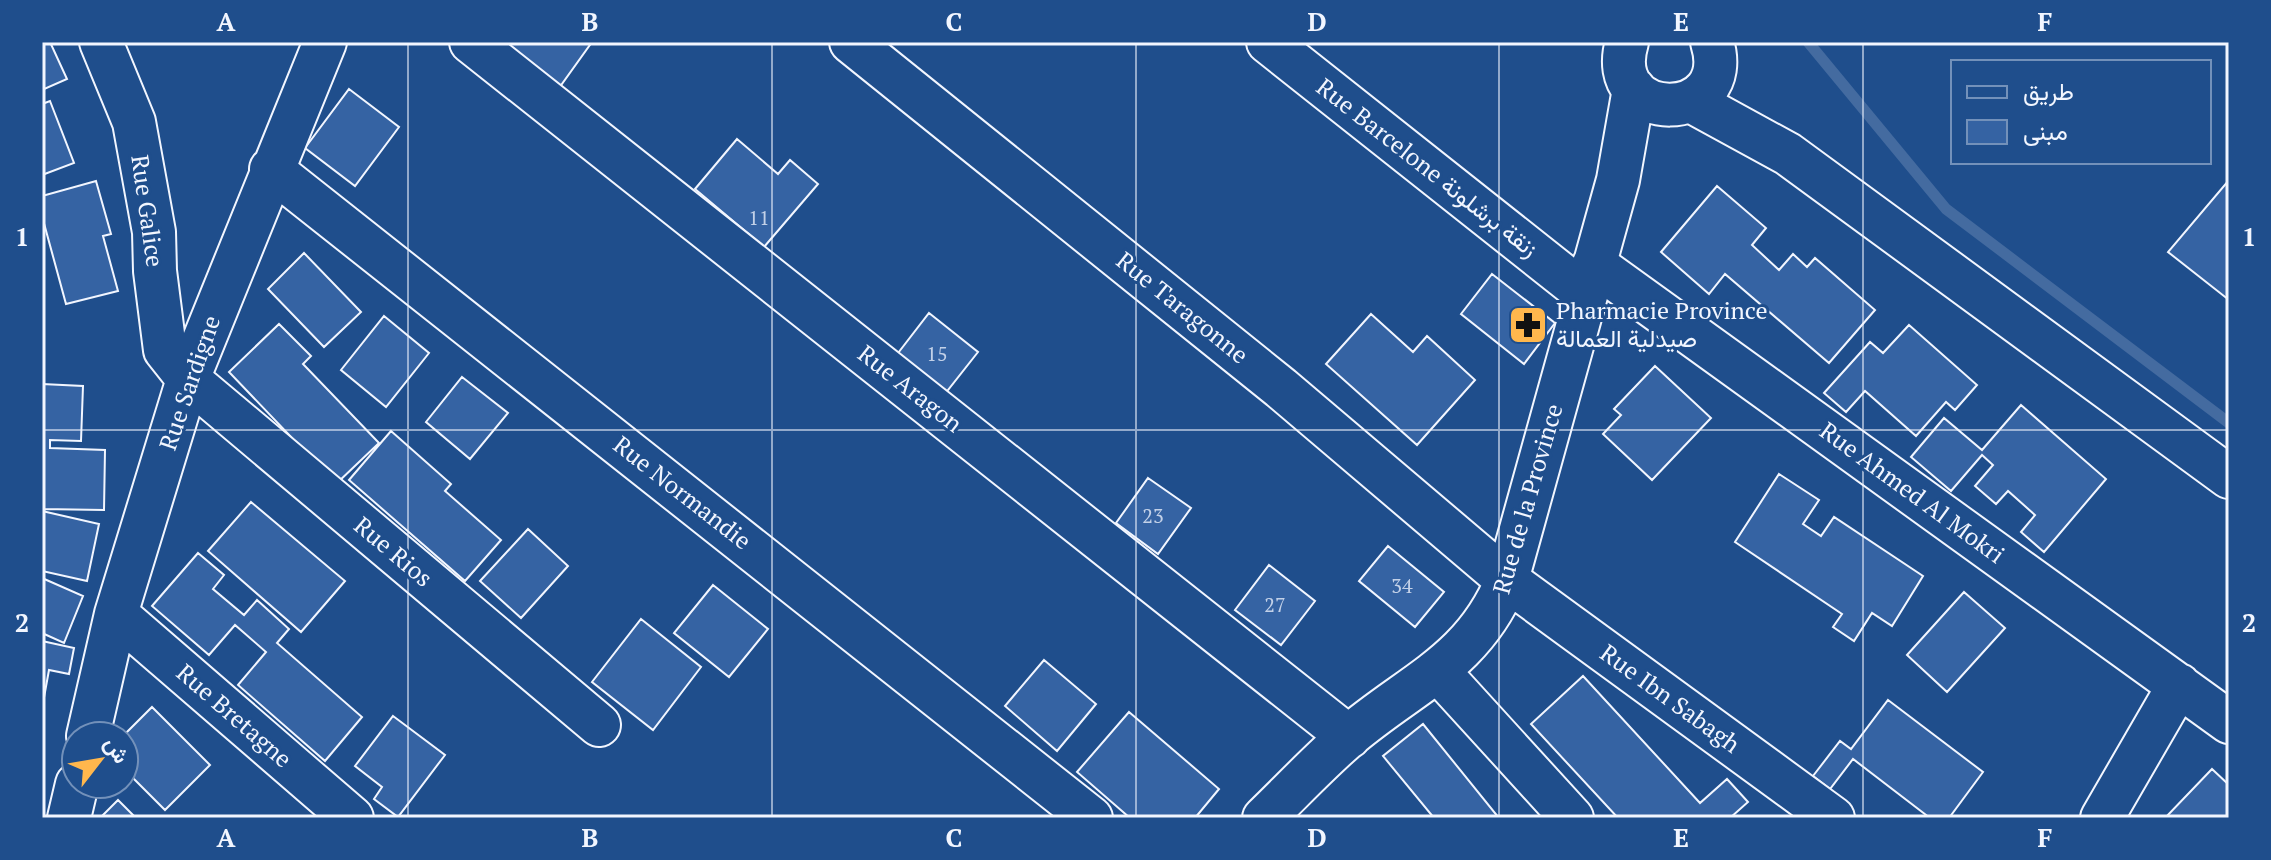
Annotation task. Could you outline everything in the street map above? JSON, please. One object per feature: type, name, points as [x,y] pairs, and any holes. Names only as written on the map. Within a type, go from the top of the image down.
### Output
[{"type":"street","name":"Rue Galice","points":[[101,42],[134,122],[154,232],[155,271],[165,350],[188,379]]},
{"type":"street","name":"Rue Sardigne","points":[[92,720],[116,614],[188,379],[325,42]]},
{"type":"street","name":"Rue Aragon","points":[[471,42],[1349,737]]},
{"type":"street","name":"Rue Taragonne","points":[[851,42],[1281,388],[1507,580]]},
{"type":"street","name":"Rue Barcelone زنقة برشلونة","points":[[1268,42],[1590,279]]},
{"type":"street","points":[[1627,42],[1624,65],[1634,89],[1647,100],[1682,104],[1788,154],[2229,477]]},
{"type":"street","name":"Rue de la Province","points":[[1618,180],[1682,104],[1710,82],[1714,53]]},
{"type":"street","points":[[1714,53],[1788,154]]},
{"type":"street","name":"Rue de la Province","points":[[1264,818],[1349,737],[1438,671],[1481,629],[1496,608],[1507,580],[1618,180],[1634,89]]},
{"type":"street","name":"Rue Normandie","points":[[271,169],[1091,818]]},
{"type":"street","name":"Rue Ahmed Al Mokri","points":[[1590,279],[2229,722]]},
{"type":"street","name":"Rue Rios","points":[[188,379],[599,725]]},
{"type":"street","name":"Rue Ibn Sabagh","points":[[1507,580],[1833,818]]},
{"type":"street","name":"Rue Bretagne","points":[[116,614],[352,818]]},
{"type":"street","points":[[1438,671],[1572,818]]},
{"type":"street","points":[[2102,818],[2179,685]]},
{"type":"building","points":[[42,42],[50,42],[67,79],[42,90]]},
{"type":"building","points":[[497,42],[592,42],[559,88]]},
{"type":"building","points":[[349,89],[399,127],[355,186],[305,148]]},
{"type":"building","points":[[50,101],[74,163],[42,175],[42,104]]},
{"type":"building","points":[[737,139],[778,174],[790,160],[818,184],[764,247],[695,189]]},
{"type":"building","points":[[2229,180],[2229,300],[2168,252]]},
{"type":"building","points":[[96,181],[111,234],[103,236],[118,291],[66,304],[42,216],[42,196]]},
{"type":"building","points":[[1717,186],[1766,228],[1752,245],[1779,270],[1793,254],[1807,267],[1815,258],[1875,310],[1829,363],[1725,274],[1709,294],[1661,252]]},
{"type":"building","points":[[304,253],[361,312],[324,347],[268,289]]},
{"type":"building","points":[[1492,274],[1555,323],[1524,364],[1461,314]]},
{"type":"building","points":[[929,313],[978,352],[944,395],[895,357]]},
{"type":"building","points":[[1371,314],[1413,352],[1427,336],[1475,380],[1417,445],[1326,364]]},
{"type":"building","points":[[384,316],[429,353],[386,407],[341,370]]},
{"type":"building","points":[[279,324],[311,356],[303,364],[379,443],[336,484],[229,372]]},
{"type":"building","points":[[1909,325],[1977,385],[1955,410],[1946,402],[1916,436],[1865,391],[1846,412],[1824,393],[1870,342],[1883,353]]},
{"type":"building","points":[[1655,366],[1711,418],[1652,480],[1603,434],[1621,415],[1614,409]]},
{"type":"building","points":[[462,377],[508,413],[470,459],[426,422]]},
{"type":"building","points":[[42,384],[83,386],[81,441],[50,440],[50,448],[105,450],[104,510],[42,509]]},
{"type":"building","points":[[2021,405],[2106,479],[2044,552],[2021,532],[2035,515],[2008,491],[1996,504],[1975,486],[1993,465],[1982,455],[1951,491],[1911,457],[1944,418],[1982,450]]},
{"type":"building","points":[[391,431],[451,484],[445,491],[501,540],[465,581],[349,480]]},
{"type":"building","points":[[1779,474],[1819,500],[1803,524],[1821,536],[1834,517],[1923,576],[1892,626],[1872,613],[1854,641],[1833,627],[1842,614],[1735,542]]},
{"type":"building","points":[[1148,478],[1191,508],[1158,554],[1116,523]]},
{"type":"building","points":[[251,502],[345,581],[301,632],[208,551]]},
{"type":"building","points":[[42,511],[99,524],[87,581],[42,571]]},
{"type":"building","points":[[528,529],[568,566],[521,618],[480,581]]},
{"type":"building","points":[[1388,546],[1444,592],[1415,627],[1359,581]]},
{"type":"building","points":[[198,553],[224,575],[213,589],[244,615],[257,600],[289,629],[277,643],[362,717],[325,761],[238,685],[266,652],[235,625],[209,655],[152,606]]},
{"type":"building","points":[[1269,565],[1315,601],[1281,645],[1235,610]]},
{"type":"building","points":[[42,578],[83,596],[64,643],[42,633]]},
{"type":"building","points":[[713,585],[768,629],[729,677],[674,633]]},
{"type":"building","points":[[1964,592],[2005,628],[1947,692],[1907,655]]},
{"type":"building","points":[[641,619],[701,667],[653,730],[592,682]]},
{"type":"building","points":[[42,641],[74,648],[69,674],[49,670],[43,703]]},
{"type":"building","points":[[1044,660],[1096,704],[1057,751],[1005,706]]},
{"type":"building","points":[[1583,676],[1700,803],[1727,779],[1748,802],[1730,818],[1618,818],[1531,724]]},
{"type":"building","points":[[1888,700],[1983,772],[1949,818],[1930,818],[1853,759],[1830,789],[1813,776],[1840,741],[1851,749]]},
{"type":"building","points":[[152,707],[210,765],[165,810],[140,785],[139,720]]},
{"type":"building","points":[[1129,712],[1219,789],[1195,818],[1130,818],[1077,772]]},
{"type":"building","points":[[393,716],[445,755],[398,817],[374,799],[382,787],[355,766]]},
{"type":"building","points":[[1423,724],[1499,818],[1434,818],[1383,756]]},
{"type":"building","points":[[2212,769],[2229,785],[2229,818],[2165,818]]},
{"type":"building","points":[[118,800],[136,818],[100,818]]},
{"type":"waterway","points":[[1808,42],[1946,209],[2229,423]]},
{"type":"place","name":"Pharmacie Province صيدلية العمالة","points":[[1528,325]]}]
